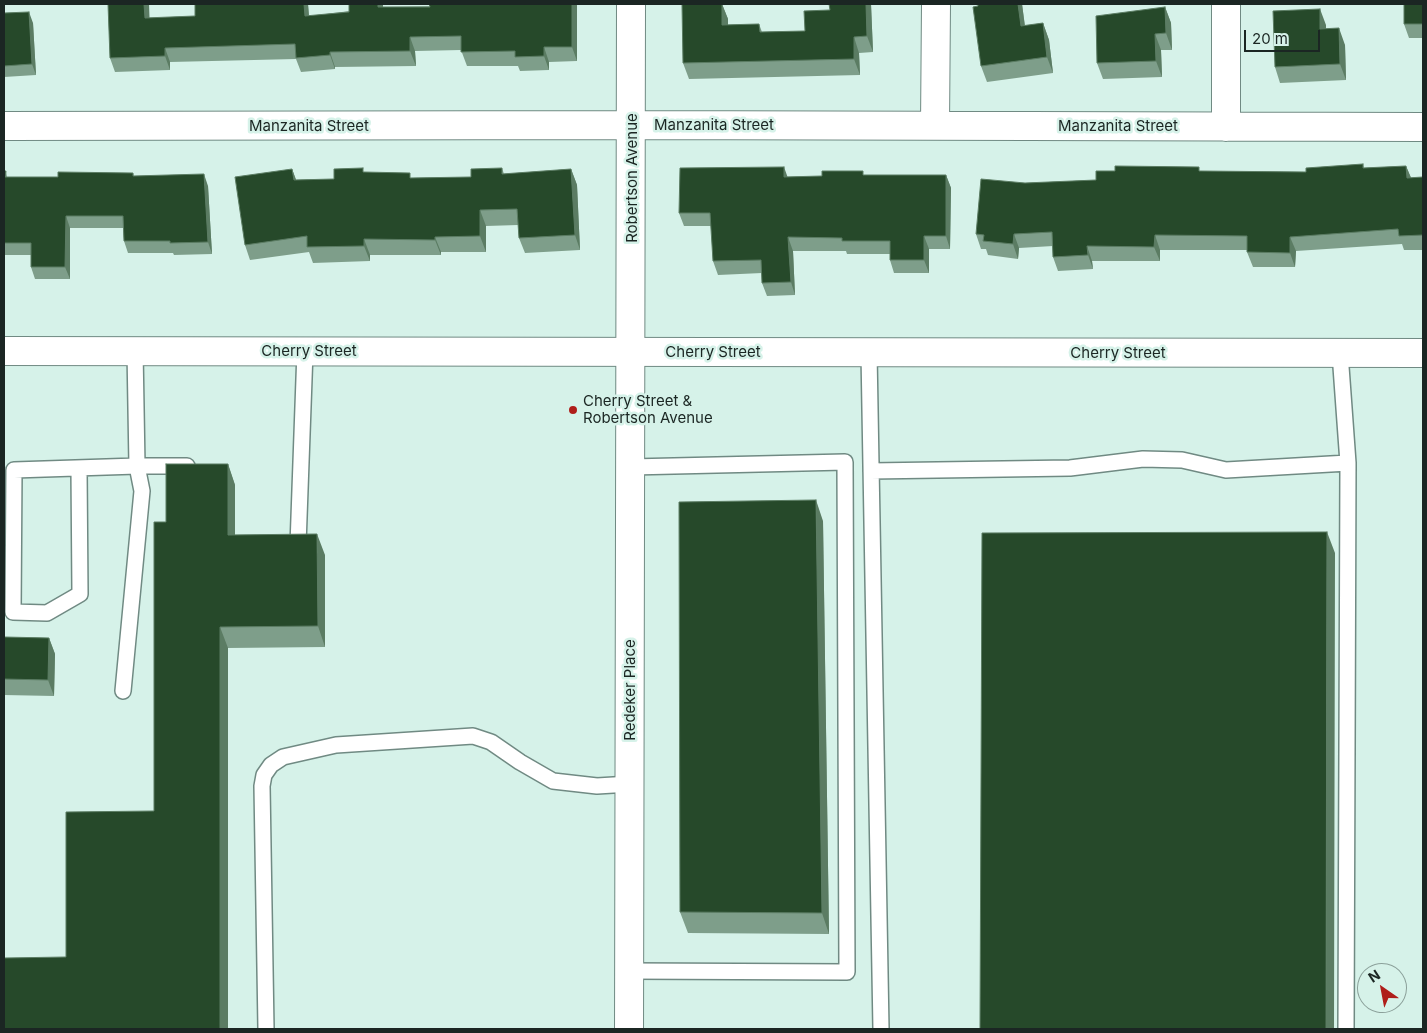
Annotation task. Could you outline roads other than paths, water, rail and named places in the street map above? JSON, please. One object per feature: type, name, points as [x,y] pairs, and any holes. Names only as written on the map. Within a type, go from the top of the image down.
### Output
[{"type":"street","name":"Robertson Avenue","points":[[631,4],[632,352]]},
{"type":"street","points":[[935,126],[936,4]]},
{"type":"street","points":[[1226,4],[1226,127]]},
{"type":"street","name":"Manzanita Street","points":[[4,126],[1423,127]]},
{"type":"street","name":"Cherry Street","points":[[4,351],[1423,353]]},
{"type":"street","name":"Redeker Place","points":[[629,1029],[632,352]]},
{"type":"lane","points":[[124,691],[142,491],[137,466],[135,350]]},
{"type":"lane","points":[[298,545],[305,351]]},
{"type":"lane","points":[[869,353],[881,1029]]},
{"type":"lane","points":[[1340,353],[1348,463],[1346,1029]]},
{"type":"lane","points":[[871,471],[1070,468],[1143,459],[1182,460],[1226,470],[1348,463]]},
{"type":"lane","points":[[630,972],[847,972],[845,462],[631,467]]},
{"type":"lane","points":[[79,469],[80,594],[47,613],[13,612],[14,470],[204,465]]},
{"type":"lane","points":[[266,1029],[262,786],[264,775],[271,765],[283,757],[336,745],[473,736],[491,742],[553,781],[597,786],[630,784]]},
{"type":"place","name":"Cherry Street & Robertson Avenue","points":[[573,410]]}]
